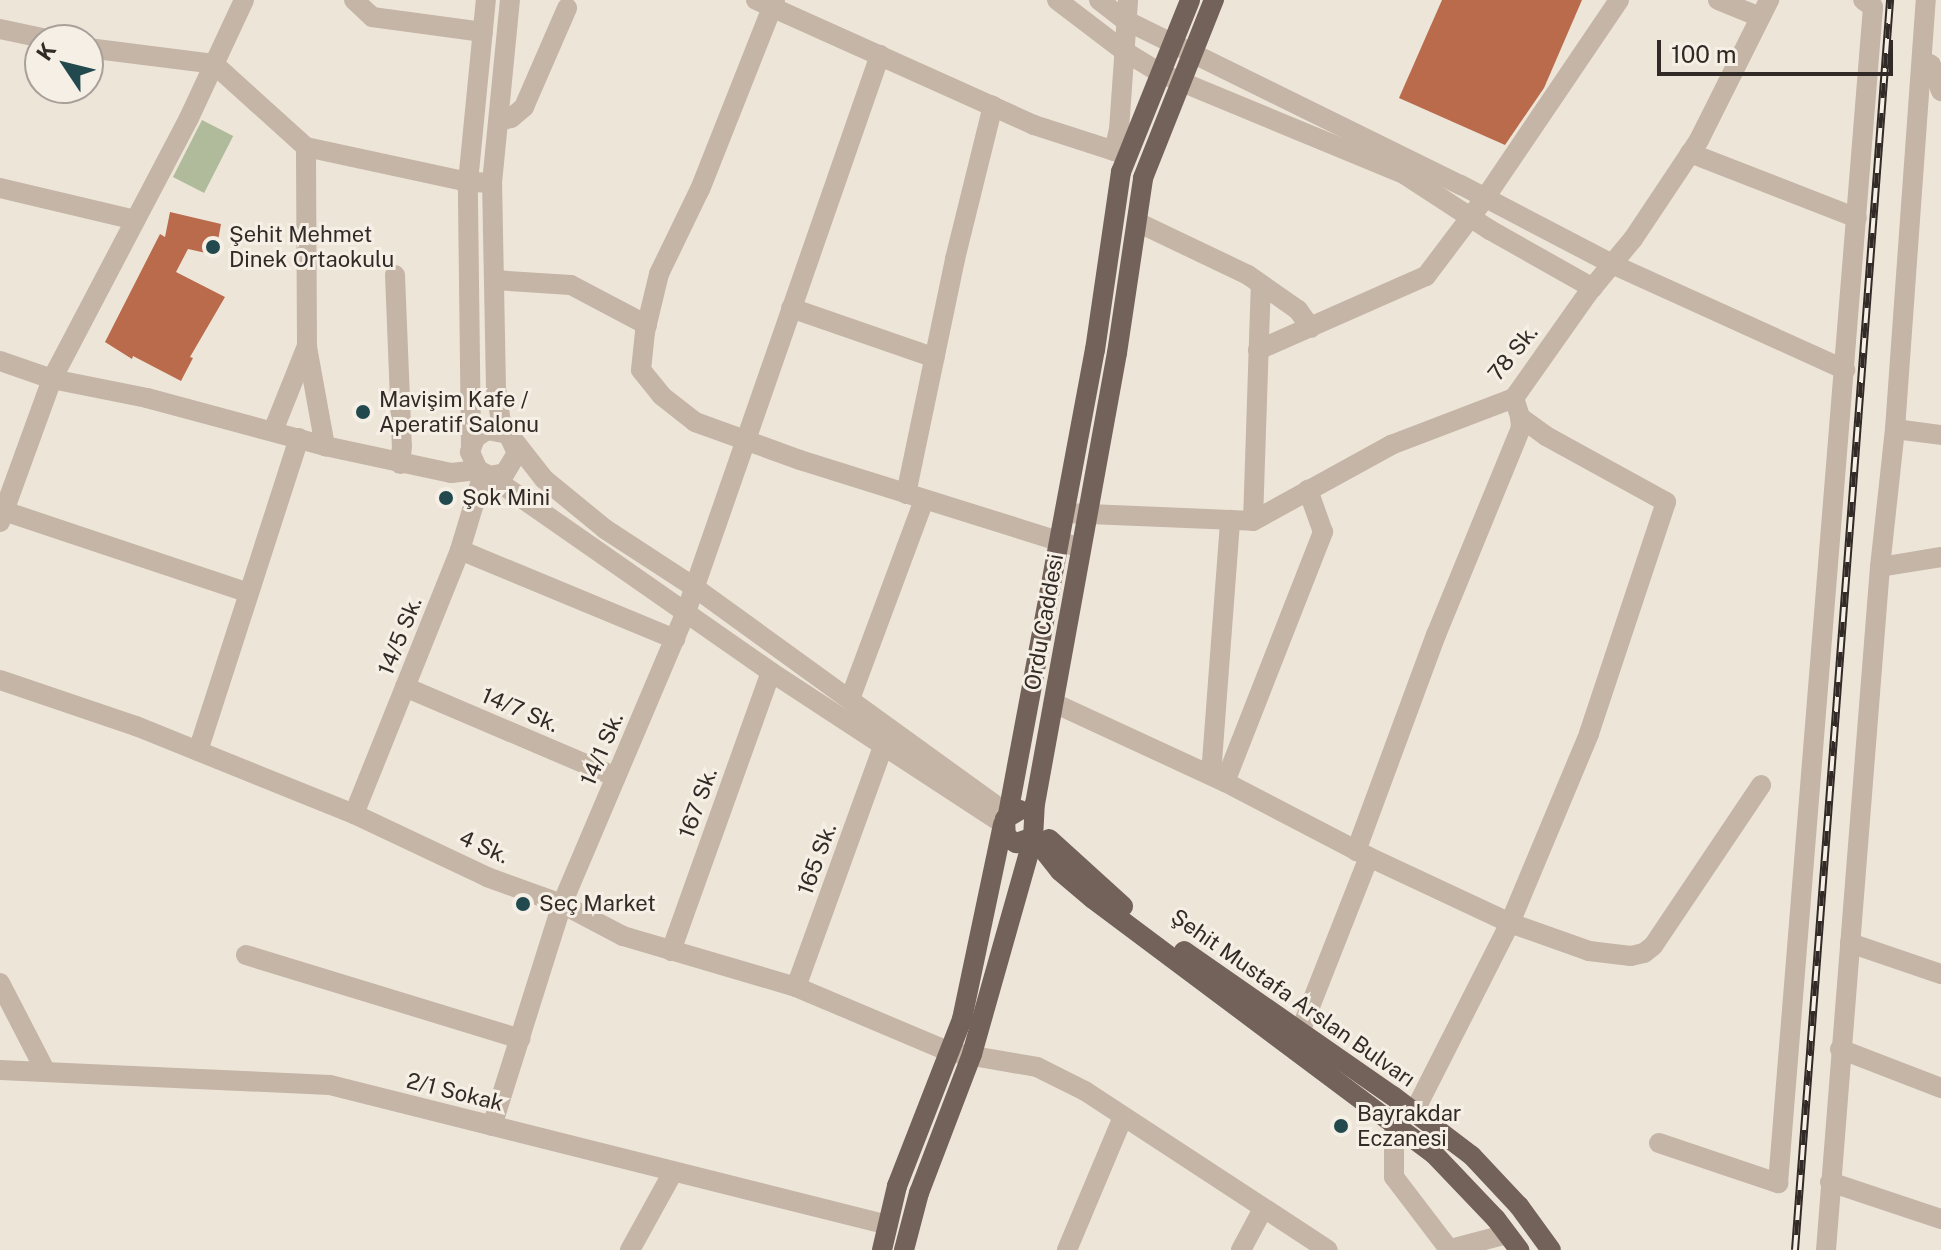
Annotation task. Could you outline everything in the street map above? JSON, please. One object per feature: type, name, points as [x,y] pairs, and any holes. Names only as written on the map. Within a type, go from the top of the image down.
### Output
[{"type":"main road","name":"Ordu Caddesi","points":[[882,1250],[897,1186],[962,1019],[1005,819],[1095,350],[1121,172],[1120,153],[1160,73],[1190,0]]},
{"type":"main road","name":"Ordu Caddesi","points":[[907,1240],[919,1193],[972,1054],[1034,826],[1035,804],[1117,353],[1143,178],[1214,0]]},
{"type":"main road","points":[[1024,810],[1034,826],[1025,842],[1011,841],[1005,819],[1024,810]]},
{"type":"main road","name":"Şehit Mustafa Arslan Bulvarı","points":[[1034,826],[1138,920],[1414,1112],[1472,1156],[1519,1206],[1551,1250]]},
{"type":"main road","name":"Şehit Mustafa Arslan Bulvarı","points":[[1034,826],[1060,871],[1093,899],[1434,1154],[1513,1242]]},
{"type":"main road","points":[[888,1225],[907,1240]]},
{"type":"street","points":[[244,0],[52,379],[2,516],[249,593]]},
{"type":"street","points":[[354,0],[372,17],[483,32]]},
{"type":"street","points":[[486,0],[468,182],[471,459],[484,473],[590,549],[771,672],[883,747],[1005,819]]},
{"type":"street","points":[[0,361],[52,379],[147,398],[400,464],[451,473],[484,473],[511,468],[517,453],[507,434],[496,388],[492,183],[510,0]]},
{"type":"street","points":[[1057,0],[1124,51],[1160,73],[1404,174],[1471,218],[1593,288]]},
{"type":"street","points":[[1099,0],[1126,10],[1173,42],[1614,265],[1845,370]]},
{"type":"street","points":[[1258,350],[1426,276],[1485,198],[1619,0]]},
{"type":"street","points":[[1718,0],[1765,9]]},
{"type":"street","points":[[1659,1143],[1778,1183],[1873,7],[1863,0]]},
{"type":"street","points":[[1826,1250],[1880,567],[1895,429],[1926,0]]},
{"type":"street","points":[[1081,548],[1059,544],[915,497],[695,422],[662,396],[641,370],[659,274],[700,189],[768,2],[1034,125],[1120,153],[1126,10]]},
{"type":"street","points":[[499,121],[511,118],[524,107],[567,8]]},
{"type":"street","name":"78 Sk.","points":[[1253,521],[1391,445],[1517,407],[1593,288],[1614,265],[1690,153],[1765,9]]},
{"type":"street","points":[[0,29],[24,34]]},
{"type":"street","points":[[104,50],[214,64],[306,147],[468,182],[492,183]]},
{"type":"street","name":"14/1 Sk.","points":[[492,1126],[562,904],[686,612],[880,55]]},
{"type":"street","points":[[1922,60],[1931,65],[1941,91]]},
{"type":"street","points":[[850,699],[915,497],[935,358],[993,106]]},
{"type":"street","points":[[306,147],[307,346],[325,446]]},
{"type":"street","points":[[1690,153],[1857,218]]},
{"type":"street","points":[[0,188],[135,220]]},
{"type":"street","points":[[1137,222],[1261,285],[1298,310],[1311,328]]},
{"type":"street","points":[[395,275],[402,446],[400,464]]},
{"type":"street","points":[[494,280],[571,285],[647,325]]},
{"type":"street","points":[[1065,513],[1087,517],[1253,521],[1261,285]]},
{"type":"street","points":[[791,308],[935,358]]},
{"type":"street","points":[[273,431],[307,346]]},
{"type":"street","points":[[1300,1032],[1436,635],[1521,428],[1517,407]]},
{"type":"street","points":[[1414,1112],[1510,923],[1589,734],[1666,502],[1546,436],[1517,407]]},
{"type":"street","points":[[1895,429],[1941,435]]},
{"type":"street","points":[[471,445],[480,433],[507,434],[544,479],[593,519],[850,699],[1005,819]]},
{"type":"street","points":[[198,751],[299,438]]},
{"type":"street","name":"14/5 Sk.","points":[[354,814],[460,550],[484,473]]},
{"type":"street","points":[[1218,778],[1323,532],[1308,490]]},
{"type":"street","points":[[1218,778],[1230,520]]},
{"type":"street","points":[[460,550],[675,639]]},
{"type":"street","points":[[1880,567],[1941,557]]},
{"type":"street","name":"167 Sk.","points":[[671,951],[771,672]]},
{"type":"street","name":"4 Sk.","points":[[0,680],[198,751],[354,814],[487,877],[562,904],[623,936],[796,987],[950,1052],[1037,1067],[1085,1091],[1328,1250]]},
{"type":"street","name":"14/7 Sk.","points":[[405,687],[616,777]]},
{"type":"street","points":[[1054,703],[1218,778],[1363,854],[1510,923],[1589,951],[1631,956],[1644,953],[1653,946],[1761,785]]},
{"type":"street","name":"165 Sk.","points":[[796,987],[883,747]]},
{"type":"street","points":[[1850,943],[1941,974]]},
{"type":"street","points":[[246,955],[520,1039]]},
{"type":"street","points":[[0,983],[46,1072]]},
{"type":"street","points":[[1840,1049],[1941,1088]]},
{"type":"street","name":"2/1 Sokak","points":[[0,1070],[330,1085],[672,1174],[888,1225]]},
{"type":"street","points":[[1067,1250],[1123,1117]]},
{"type":"street","points":[[1394,1124],[1394,1177],[1448,1249],[1513,1242]]},
{"type":"street","points":[[630,1250],[672,1174]]},
{"type":"street","points":[[1830,1182],[1941,1217]]},
{"type":"street","points":[[1241,1250],[1263,1209]]},
{"type":"green space","points":[[202,120],[233,136],[204,193],[173,177]]},
{"type":"building","points":[[1442,0],[1582,0],[1544,88],[1505,145],[1399,98]]},
{"type":"building","points":[[170,212],[221,224],[217,246],[208,244],[206,253],[188,249],[176,272],[225,297],[190,357],[193,358],[181,381],[133,356],[132,359],[105,342],[160,234],[165,237]]},
{"type":"railway","points":[[1795,1250],[1890,0]]},
{"type":"place","name":"Şehit Mehmet Dinek Ortaokulu","points":[[213,247]]},
{"type":"place","name":"Mavişim Kafe / Aperatif Salonu","points":[[363,412]]},
{"type":"place","name":"Şok Mini","points":[[446,498]]},
{"type":"place","name":"Seç Market","points":[[523,904]]},
{"type":"place","name":"Bayrakdar Eczanesi","points":[[1341,1126]]}]
